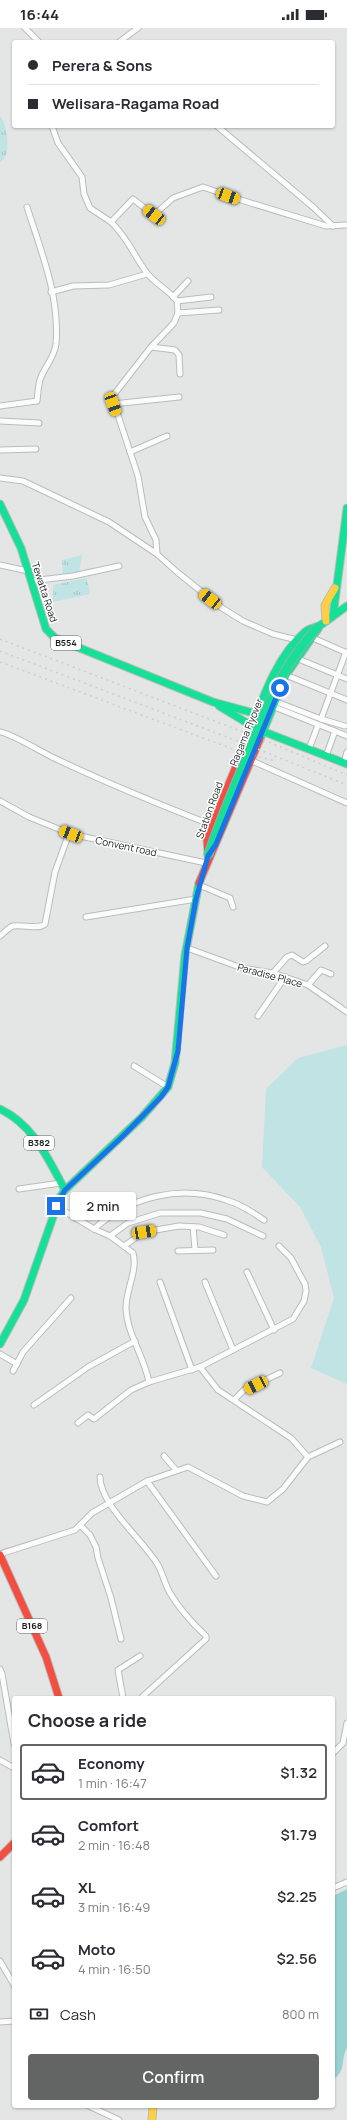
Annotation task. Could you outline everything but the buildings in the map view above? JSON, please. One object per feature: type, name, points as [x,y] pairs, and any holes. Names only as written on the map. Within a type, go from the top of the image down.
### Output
[{"type":"main road","name":"Tewatta Road","points":[[0,504],[20,548],[46,629],[54,638],[213,702],[258,713],[268,717]]},
{"type":"main road","points":[[330,619],[325,605],[338,585],[347,508]]},
{"type":"main road","points":[[0,1344],[24,1300],[63,1187],[123,1136],[161,1097],[168,1087],[178,1051],[187,948],[199,885],[207,859],[216,844],[286,675],[296,658],[313,638],[319,626],[347,606]]},
{"type":"main road","name":"Station Road","points":[[207,859],[207,840],[212,825],[252,727],[281,662],[297,640],[307,630],[319,626]]},
{"type":"main road","name":"Ragama Flyover","points":[[207,859],[222,814],[278,679],[297,649],[319,626]]},
{"type":"main road","name":"Tewatta Road","points":[[213,702],[252,727],[345,764]]},
{"type":"main road","name":"B382","points":[[1,1112],[13,1115],[35,1138],[63,1187]]},
{"type":"main road","name":"B168","points":[[0,1554],[46,1657],[58,1696]]},
{"type":"main road","points":[[0,1857],[12,1845]]},
{"type":"main road","points":[[152,2120],[153,2108]]},
{"type":"street","points":[[25,28],[37,40]]},
{"type":"street","points":[[122,40],[138,28]]},
{"type":"street","points":[[53,128],[58,143],[82,177],[84,194],[90,208],[111,222],[121,231],[134,249],[147,274],[175,299],[178,313],[174,323],[151,347],[112,397],[113,404],[138,476],[145,517],[156,540],[157,554]]},
{"type":"street","points":[[219,128],[313,207],[333,226]]},
{"type":"street","points":[[111,222],[133,199],[154,215],[173,198],[203,187],[326,226],[347,225]]},
{"type":"street","points":[[0,406],[37,401],[40,379],[52,360],[56,344],[56,316],[48,276],[27,207]]},
{"type":"street","points":[[51,292],[73,286],[109,285],[147,274]]},
{"type":"street","points":[[175,299],[188,281]]},
{"type":"street","points":[[175,299],[211,297]]},
{"type":"street","points":[[178,313],[219,310]]},
{"type":"street","points":[[151,347],[175,350],[179,355],[180,374]]},
{"type":"street","points":[[113,404],[179,397]]},
{"type":"street","points":[[0,421],[39,423]]},
{"type":"street","points":[[130,452],[167,436]]},
{"type":"street","points":[[0,450],[36,449]]},
{"type":"street","points":[[0,478],[23,482],[109,522],[157,554],[222,608],[243,621],[273,634],[297,640]]},
{"type":"street","points":[[0,565],[28,571]]},
{"type":"street","points":[[31,581],[73,576],[119,566]]},
{"type":"street","points":[[313,638],[347,652],[321,719]]},
{"type":"street","points":[[296,658],[347,679]]},
{"type":"street","points":[[286,675],[347,700]]},
{"type":"street","points":[[273,704],[345,726]]},
{"type":"street","points":[[273,704],[318,725],[347,736]]},
{"type":"street","points":[[308,749],[318,725]]},
{"type":"street","points":[[326,756],[335,731]]},
{"type":"street","points":[[0,732],[5,732],[28,746],[90,775],[212,825]]},
{"type":"street","points":[[345,764],[347,752]]},
{"type":"street","points":[[250,760],[347,803]]},
{"type":"street","name":"Convent road","points":[[0,801],[29,817],[71,834],[207,859]]},
{"type":"street","points":[[0,936],[12,927],[29,925],[40,927],[45,924],[55,872],[68,836],[71,834]]},
{"type":"street","points":[[199,885],[230,898],[233,907]]},
{"type":"street","points":[[86,917],[196,899]]},
{"type":"street","points":[[273,973],[287,957],[292,955],[303,962],[325,946]]},
{"type":"street","name":"Paradise Place","points":[[187,948],[242,968],[273,973],[308,985],[347,1012]]},
{"type":"street","points":[[308,985],[321,970],[331,974]]},
{"type":"street","points":[[258,1016],[285,977]]},
{"type":"street","points":[[134,1066],[168,1087]]},
{"type":"street","points":[[18,1189],[63,1187]]},
{"type":"street","points":[[94,1230],[106,1218],[121,1208],[145,1199],[172,1193],[195,1193],[226,1200],[244,1207],[264,1220]]},
{"type":"street","points":[[56,1206],[94,1230],[110,1236],[133,1253],[135,1259],[126,1308],[129,1324],[147,1369],[149,1382]]},
{"type":"street","points":[[110,1236],[128,1223],[160,1214],[201,1213],[227,1219],[263,1236]]},
{"type":"street","points":[[124,1246],[144,1232],[179,1226],[193,1227],[224,1235]]},
{"type":"street","points":[[193,1227],[196,1249]]},
{"type":"street","points":[[78,1423],[88,1415],[94,1419],[97,1418],[109,1406],[131,1390],[149,1382],[200,1367],[293,1319],[304,1301],[306,1291],[305,1284],[291,1258],[280,1246]]},
{"type":"street","points":[[178,1251],[196,1249],[213,1250]]},
{"type":"street","points":[[247,1272],[274,1330]]},
{"type":"street","points":[[160,1282],[192,1370]]},
{"type":"street","points":[[205,1282],[234,1350]]},
{"type":"street","points":[[13,1371],[23,1352],[71,1298]]},
{"type":"street","points":[[34,1404],[88,1367],[135,1341]]},
{"type":"street","points":[[0,1354],[17,1364]]},
{"type":"street","points":[[200,1367],[218,1390],[291,1438],[308,1457]]},
{"type":"street","points":[[234,1400],[244,1390],[280,1373]]},
{"type":"street","points":[[0,1554],[68,1533],[80,1525],[92,1513],[147,1481],[188,1467],[243,1496],[267,1502],[283,1489],[308,1457],[340,1442]]},
{"type":"street","points":[[164,1456],[176,1470]]},
{"type":"street","points":[[100,1477],[100,1487],[110,1503],[134,1537],[158,1565],[170,1593],[184,1614],[206,1636],[206,1639],[142,1696]]},
{"type":"street","points":[[147,1481],[216,1576]]},
{"type":"street","points":[[80,1525],[90,1535],[96,1547],[121,1639]]},
{"type":"street","points":[[123,1696],[118,1670],[140,1656]]},
{"type":"street","points":[[0,1669],[12,1732]]},
{"type":"street","points":[[335,1751],[343,1743],[347,1723]]},
{"type":"street","points":[[0,1760],[12,1767]]},
{"type":"street","points":[[335,1887],[347,1882]]},
{"type":"street","points":[[0,1961],[12,1982]]},
{"type":"street","points":[[0,2022],[12,2021]]},
{"type":"street","points":[[93,2108],[119,2120]]},
{"type":"green space","points":[[0,116],[6,129],[7,151],[6,156],[0,163]]},
{"type":"green space","points":[[82,555],[79,574],[37,579],[36,577],[63,574],[62,560]]},
{"type":"green space","points":[[87,578],[90,594],[44,604],[42,599],[53,598],[53,585]]},
{"type":"green space","points":[[347,1045],[347,1384],[311,1368],[334,1298],[321,1247],[300,1207],[262,1167],[266,1089],[298,1058]]},
{"type":"shaded area","points":[[347,1889],[347,2048],[342,2069],[335,2078],[335,1895]]},
{"type":"railway","points":[[0,639],[259,738],[347,775]]},
{"type":"railway","points":[[0,651],[245,744],[347,785]]},
{"type":"railway","points":[[0,662],[238,751],[275,761]]},
{"type":"traffic: fast","points":[[0,504],[21,548],[46,629],[55,638],[213,702],[268,717]]},
{"type":"traffic: fast","points":[[333,616],[347,508]]},
{"type":"traffic: fast","points":[[246,742],[263,698],[285,655],[294,643],[307,631],[319,626],[347,606]]},
{"type":"traffic: fast","points":[[208,856],[231,793],[276,687],[295,656],[319,626]]},
{"type":"traffic: fast","points":[[260,739],[286,675],[318,629]]},
{"type":"traffic: fast","points":[[219,706],[257,729]]},
{"type":"traffic: fast","points":[[262,731],[347,764]]},
{"type":"traffic: fast","points":[[0,1344],[24,1300],[60,1197],[65,1190],[142,1117],[168,1087],[175,1063],[185,955],[199,883]]},
{"type":"traffic: fast","points":[[0,1109],[12,1116],[31,1133],[46,1155],[65,1190]]},
{"type":"traffic: slow","points":[[326,621],[325,605],[335,588]]},
{"type":"traffic: slow","points":[[152,2120],[153,2108]]},
{"type":"traffic: jam","points":[[199,883],[260,739]]},
{"type":"traffic: jam","points":[[208,855],[207,840],[212,825],[246,742]]},
{"type":"traffic: jam","points":[[0,1555],[46,1657],[58,1696]]},
{"type":"traffic: jam","points":[[0,1857],[12,1845]]},
{"type":"route","points":[[56,1206],[65,1190],[123,1136],[161,1097],[168,1087],[174,1070],[178,1051],[179,1022],[187,948],[199,885],[208,856],[216,844],[280,688]]}]
